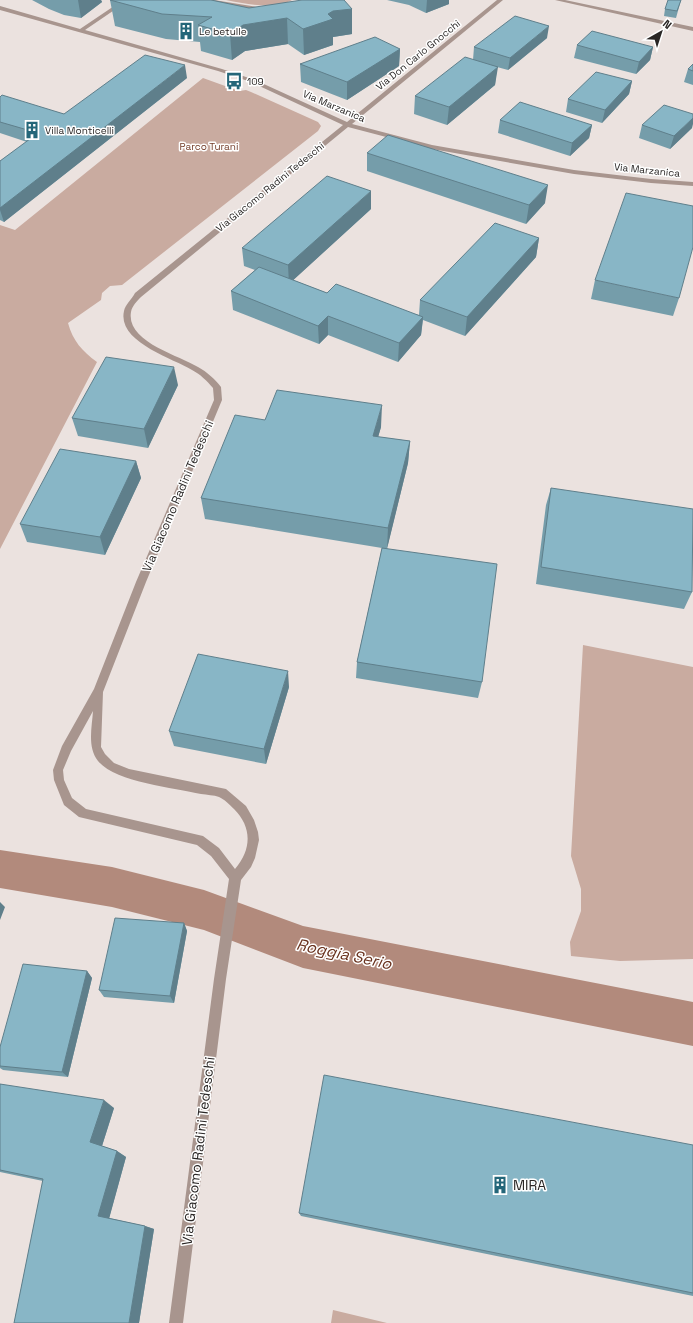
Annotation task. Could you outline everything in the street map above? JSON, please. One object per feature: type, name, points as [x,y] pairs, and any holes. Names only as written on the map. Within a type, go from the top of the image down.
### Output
[{"type":"street","points":[[81,31],[126,0]]},
{"type":"street","points":[[206,0],[232,5],[275,8]]},
{"type":"street","points":[[499,2],[506,0]]},
{"type":"street","points":[[558,0],[693,29]]},
{"type":"street","name":"Via Don Carlo Gnocchi","points":[[346,124],[499,2]]},
{"type":"street","name":"Via Marzanica","points":[[0,8],[242,77],[346,124],[432,147],[497,160],[574,172],[651,181],[693,184]]},
{"type":"street","name":"Via Giacomo Radini Tedeschi","points":[[235,878],[210,846],[199,840],[83,813],[68,801],[59,780],[58,770],[66,749],[99,690],[141,582],[218,400],[217,387],[203,374],[138,339],[128,325],[126,313],[138,295],[346,124]]},
{"type":"street","name":"Via Giacomo Radini Tedeschi","points":[[99,690],[96,747],[101,757],[110,766],[128,774],[222,793],[234,800],[249,818],[252,832],[253,844],[249,860],[235,878],[220,978],[176,1323]]},
{"type":"green space","points":[[226,0],[292,0],[277,5],[260,5]]},
{"type":"green space","name":"Parco Turani","points":[[203,78],[239,91],[246,90],[251,92],[318,122],[321,126],[318,131],[122,285],[110,286],[102,293],[101,300],[68,323],[75,340],[87,354],[97,362],[0,549],[0,225],[15,230]]},
{"type":"green space","points":[[583,645],[693,667],[693,959],[620,961],[571,956],[570,942],[581,911],[581,889],[571,856]]},
{"type":"green space","points":[[333,1310],[387,1323],[331,1323]]},
{"type":"building","points":[[110,0],[211,0],[249,8],[302,0],[344,0],[352,9],[333,11],[328,14],[333,19],[303,29],[287,18],[243,25],[230,34],[198,25],[212,17],[162,14]]},
{"type":"building","points":[[668,0],[681,0],[677,11],[665,9]]},
{"type":"building","points":[[515,16],[549,26],[510,58],[474,47]]},
{"type":"building","points":[[592,31],[653,47],[639,62],[577,45]]},
{"type":"building","points":[[375,37],[400,49],[347,82],[300,64]]},
{"type":"building","points":[[145,55],[185,65],[0,208],[0,161],[38,133],[0,122],[0,97],[2,95],[64,114]]},
{"type":"building","points":[[465,57],[498,67],[449,107],[415,96]]},
{"type":"building","points":[[693,64],[693,71],[688,69]]},
{"type":"building","points":[[596,72],[632,81],[605,110],[568,99]]},
{"type":"building","points":[[520,102],[592,125],[572,143],[500,120]]},
{"type":"building","points":[[664,105],[693,114],[693,118],[674,136],[642,125]]},
{"type":"building","points":[[388,135],[548,185],[529,205],[367,153]]},
{"type":"building","points":[[327,176],[371,191],[288,265],[242,248]]},
{"type":"building","points":[[626,193],[693,206],[693,247],[679,298],[595,280]]},
{"type":"building","points":[[495,223],[539,238],[467,317],[420,300]]},
{"type":"building","points":[[259,267],[327,293],[336,284],[423,317],[399,343],[328,316],[318,326],[231,291]]},
{"type":"building","points":[[106,357],[174,367],[144,429],[72,418]]},
{"type":"building","points":[[277,390],[382,405],[373,436],[410,441],[388,528],[201,498],[235,415],[265,420]]},
{"type":"building","points":[[60,449],[136,461],[100,537],[20,524]]},
{"type":"building","points":[[551,488],[693,509],[692,592],[541,567]]},
{"type":"building","points":[[382,548],[497,564],[482,682],[357,662]]},
{"type":"building","points":[[198,654],[288,671],[264,749],[169,731]]},
{"type":"building","points":[[115,918],[184,923],[170,996],[99,990]]},
{"type":"building","points":[[23,964],[87,971],[62,1072],[0,1066],[0,1047]]},
{"type":"building","name":"MIRA","points":[[324,1075],[693,1145],[693,1293],[299,1213]]},
{"type":"building","points":[[0,1084],[104,1100],[90,1142],[117,1151],[98,1216],[145,1226],[129,1323],[14,1323],[43,1179],[0,1170]]},
{"type":"waterway","name":"Roggia Serio","points":[[0,869],[112,887],[204,910],[303,947],[693,1024]]},
{"type":"place","name":"Le betulle","points":[[186,31]]},
{"type":"place","name":"109","points":[[234,81]]},
{"type":"place","name":"Villa Monticelli","points":[[32,130]]},
{"type":"place","name":"MIRA","points":[[500,1185]]}]
